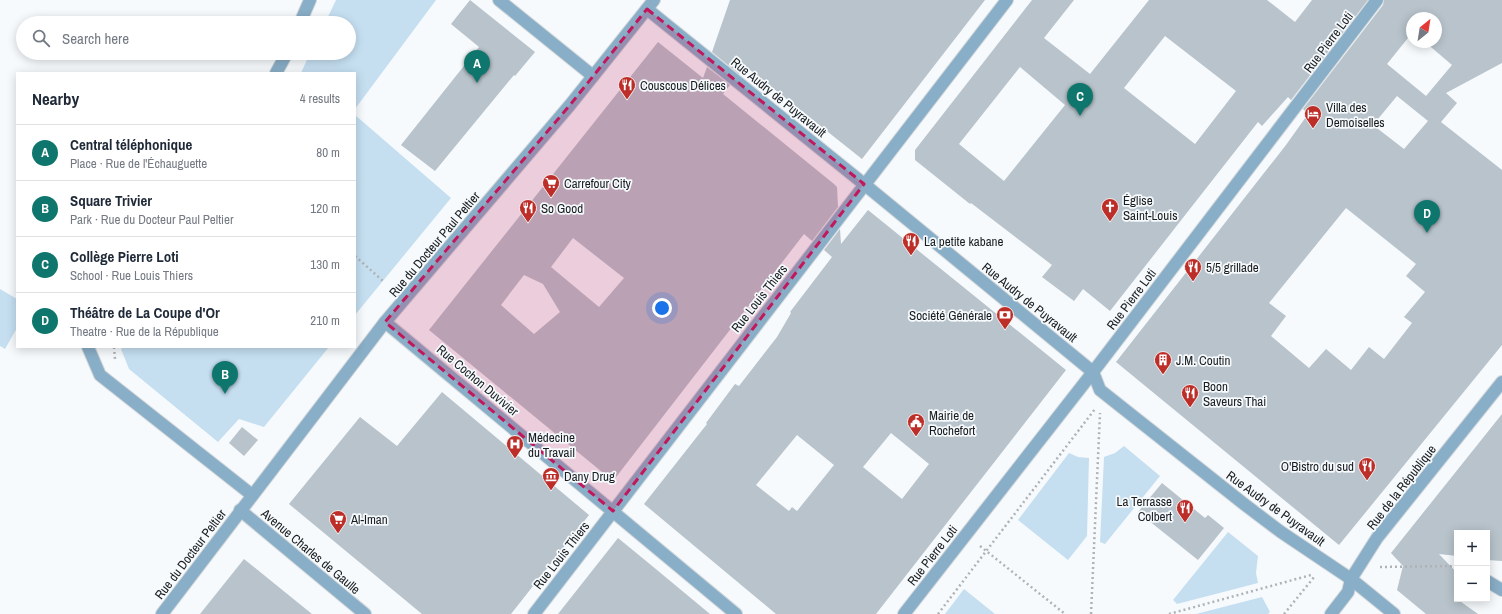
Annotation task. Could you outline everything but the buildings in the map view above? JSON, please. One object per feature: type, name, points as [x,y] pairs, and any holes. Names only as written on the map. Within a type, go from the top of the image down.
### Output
[{"type":"street","points":[[303,16],[310,0]]},
{"type":"street","points":[[499,0],[593,76]]},
{"type":"street","name":"Rue Louis Thiers","points":[[534,614],[1007,0]]},
{"type":"street","name":"Rue Pierre Loti","points":[[904,614],[1093,372],[1377,0]]},
{"type":"street","name":"Rue du Docteur Paul Peltier","points":[[240,510],[385,322],[570,105],[651,5]]},
{"type":"street","name":"Rue Audry de Puyravault","points":[[651,5],[864,184],[1093,372],[1100,390],[1281,532],[1351,579],[1394,614]]},
{"type":"street","points":[[277,72],[283,60]]},
{"type":"street","name":"Rue Cochon Duvivier","points":[[385,322],[736,614]]},
{"type":"street","points":[[88,348],[100,375],[252,495]]},
{"type":"street","name":"Rue de la République","points":[[1331,614],[1348,592],[1351,579],[1377,538],[1502,382]]},
{"type":"street","name":"Rue du Docteur Peltier","points":[[162,614],[240,510]]},
{"type":"street","name":"Avenue Charles de Gaulle","points":[[240,510],[365,614]]},
{"type":"street","points":[[1490,583],[1502,590]]},
{"type":"path","points":[[356,257],[383,281]]},
{"type":"path","points":[[1091,614],[1100,390]]},
{"type":"path","points":[[938,614],[1100,403]]},
{"type":"path","points":[[966,535],[1065,614]]},
{"type":"path","points":[[1358,568],[1450,566],[1454,568]]},
{"type":"path","points":[[1169,614],[1317,574],[1284,614]]},
{"type":"highlighted area","points":[[647,9],[864,184],[613,511],[385,322],[570,105]]},
{"type":"shaded area","points":[[336,0],[436,0],[356,108],[356,72],[301,72],[307,60],[356,60],[356,16],[328,16]]},
{"type":"shaded area","points":[[356,116],[451,198],[356,314]]},
{"type":"shaded area","points":[[0,289],[16,298],[16,330],[5,349],[0,346]]},
{"type":"shaded area","points":[[328,348],[264,427],[239,419],[218,442],[129,369],[121,349]]},
{"type":"shaded area","points":[[1124,446],[1160,476],[1105,544],[1100,542],[1104,457],[1115,453]]},
{"type":"shaded area","points":[[1069,453],[1078,457],[1089,458],[1087,536],[1068,560],[1018,520]]},
{"type":"shaded area","points":[[1228,532],[1258,556],[1256,573],[1258,583],[1177,604],[1173,600]]},
{"type":"shaded area","points":[[964,589],[995,614],[945,614]]},
{"type":"shaded area","points":[[1262,597],[1270,612],[1268,614],[1196,614]]},
{"type":"place","name":"Central téléphonique","points":[[477,83]]},
{"type":"place","name":"Couscous Délices","points":[[627,100]]},
{"type":"place","name":"Collège Pierre Loti","points":[[1080,116]]},
{"type":"place","name":"Villa des Demoiselles","points":[[1313,129]]},
{"type":"place","name":"Carrefour City","points":[[551,198]]},
{"type":"place","name":"Église Saint-Louis","points":[[1110,222]]},
{"type":"place","name":"So Good","points":[[528,223]]},
{"type":"place","name":"Théâtre de La Coupe d'Or","points":[[1427,233]]},
{"type":"place","name":"La petite kabane","points":[[911,256]]},
{"type":"place","name":"5/5 grillade","points":[[1193,282]]},
{"type":"place","name":"Société Générale","points":[[1005,330]]},
{"type":"place","name":"J.M. Coutin","points":[[1163,375]]},
{"type":"place","name":"Square Trivier","points":[[225,394]]},
{"type":"place","name":"Boon Saveurs Thai","points":[[1190,408]]},
{"type":"place","name":"Mairie de Rochefort","points":[[916,437]]},
{"type":"place","name":"Médecine du Travail","points":[[515,459]]},
{"type":"place","name":"O'Bistro du sud","points":[[1367,481]]},
{"type":"place","name":"Dany Drug","points":[[551,491]]},
{"type":"place","name":"La Terrasse Colbert","points":[[1185,523]]},
{"type":"place","name":"Al-Iman","points":[[338,534]]}]
